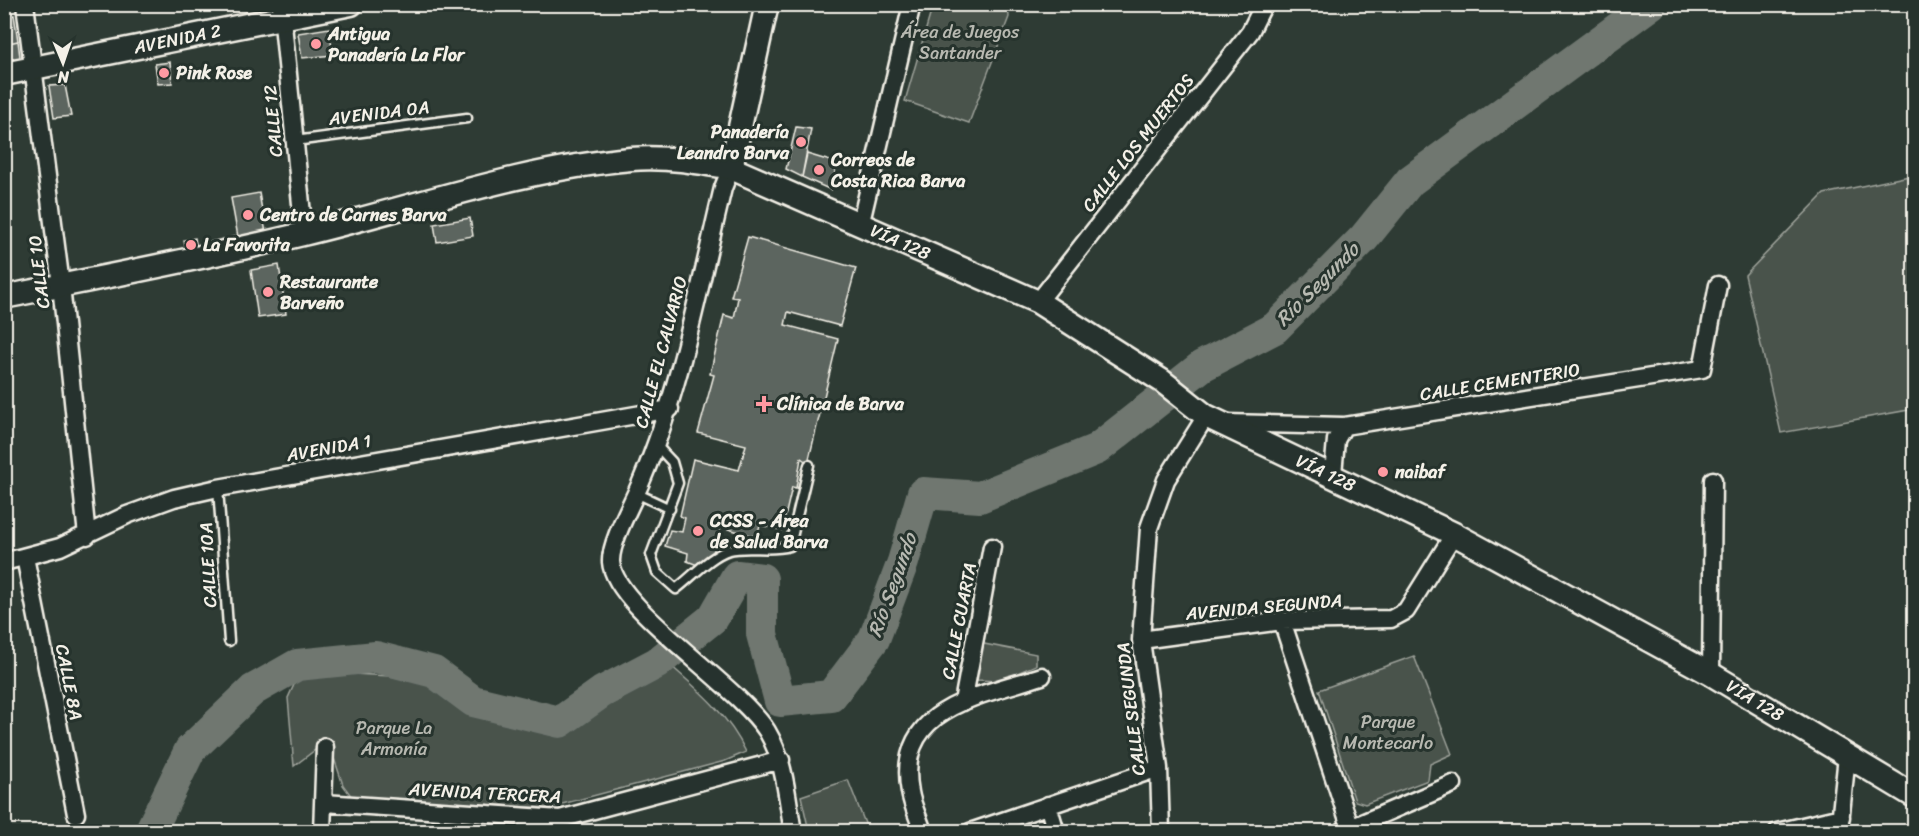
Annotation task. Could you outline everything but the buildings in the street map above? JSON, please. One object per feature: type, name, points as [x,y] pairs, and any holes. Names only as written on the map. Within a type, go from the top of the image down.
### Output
[{"type":"main road","name":"AVENIDA 2","points":[[4,74],[283,12],[351,4]]},
{"type":"main road","points":[[731,168],[766,4]]},
{"type":"main road","name":"VÍA 128","points":[[4,297],[304,234],[480,186],[546,172],[632,159],[680,160],[731,168],[1038,302],[1162,381],[1206,416],[1333,474],[1454,534],[1712,674],[1914,796]]},
{"type":"street","name":"CALLE 10","points":[[25,4],[61,285],[87,536]]},
{"type":"street","points":[[860,226],[912,4]]},
{"type":"street","name":"CALLE LOS MUERTOS","points":[[1038,302],[1250,32],[1264,4]]},
{"type":"street","name":"CALLE 12","points":[[283,12],[304,234]]},
{"type":"street","name":"CALLE EL CALVARIO","points":[[731,168],[723,188],[670,409],[612,553],[611,564],[624,590],[662,631],[749,706],[768,732],[781,760],[793,831]]},
{"type":"street","name":"CALLE CEMENTERIO","points":[[1206,416],[1344,426],[1702,369],[1718,285]]},
{"type":"street","name":"AVENIDA 1","points":[[4,562],[87,536],[128,515],[174,498],[218,488],[670,409]]},
{"type":"street","name":"CALLE SEGUNDA","points":[[1161,831],[1159,768],[1141,640],[1149,528],[1166,480],[1206,416]]},
{"type":"street","points":[[1333,474],[1336,440],[1344,426]]},
{"type":"street","points":[[1712,674],[1713,480]]},
{"type":"street","name":"AVENIDA SEGUNDA","points":[[1141,640],[1282,621],[1391,619],[1406,611],[1454,534]]},
{"type":"street","name":"CALLE CUARTA","points":[[963,702],[992,547]]},
{"type":"street","name":"CALLE 8A","points":[[25,557],[76,814]]},
{"type":"street","points":[[1282,621],[1348,830],[1453,784]]},
{"type":"street","points":[[923,831],[910,794],[907,771],[918,734],[927,722],[940,711],[1042,676]]},
{"type":"street","points":[[322,831],[325,747]]},
{"type":"street","points":[[1777,831],[1840,824],[1848,756]]},
{"type":"street","name":"AVENIDA TERCERA","points":[[324,803],[560,819],[781,760]]},
{"type":"street","points":[[970,831],[1159,768]]},
{"type":"street","points":[[1048,805],[1056,831]]},
{"type":"lane","name":"AVENIDA 0A","points":[[294,141],[467,118]]},
{"type":"lane","points":[[656,446],[672,462],[678,483],[651,555],[657,572],[676,589],[715,558],[730,550],[776,550],[790,546],[809,465]]},
{"type":"lane","name":"CALLE 10A","points":[[218,488],[229,641]]},
{"type":"lane","points":[[636,493],[670,509]]},
{"type":"green space","name":"Área de Juegos Santander","points":[[933,5],[1008,5],[1009,17],[969,123],[905,101]]},
{"type":"green space","points":[[1914,175],[1914,409],[1781,433],[1745,275],[1824,194]]},
{"type":"green space","points":[[979,643],[1036,654],[1036,665],[999,681],[977,680],[973,674]]},
{"type":"green space","name":"Parque Montecarlo","points":[[1414,656],[1452,754],[1430,764],[1428,780],[1365,804],[1355,801],[1319,690]]},
{"type":"green space","name":"Parque La Armonía","points":[[670,665],[703,694],[731,727],[746,752],[725,761],[547,808],[352,797],[343,785],[328,740],[294,766],[288,698],[298,676],[333,673],[391,676],[432,685],[468,710],[557,735]]},
{"type":"green space","points":[[848,780],[868,831],[809,831],[801,796]]},
{"type":"waterway","name":"Río Segundo","points":[[150,832],[190,750],[253,690],[297,665],[376,657],[434,672],[473,701],[560,722],[602,692],[657,663],[713,618],[737,576],[762,579],[762,634],[780,701],[831,696],[874,639],[903,562],[923,493],[980,497],[1097,449],[1202,366],[1275,328],[1364,238],[1410,181],[1651,4]]},
{"type":"place","name":"Antigua Panadería La Flor","points":[[316,44]]},
{"type":"place","name":"Pink Rose","points":[[164,73]]},
{"type":"place","name":"Panadería Leandro Barva","points":[[801,142]]},
{"type":"place","name":"Correos de Costa Rica Barva","points":[[819,170]]},
{"type":"place","name":"Centro de Carnes Barva","points":[[248,215]]},
{"type":"place","name":"La Favorita","points":[[191,245]]},
{"type":"place","name":"Restaurante Barveño","points":[[268,292]]},
{"type":"place","name":"Clínica de Barva","points":[[764,404]]},
{"type":"place","name":"naibaf","points":[[1383,472]]},
{"type":"place","name":"CCSS - Área de Salud Barva","points":[[698,531]]}]
